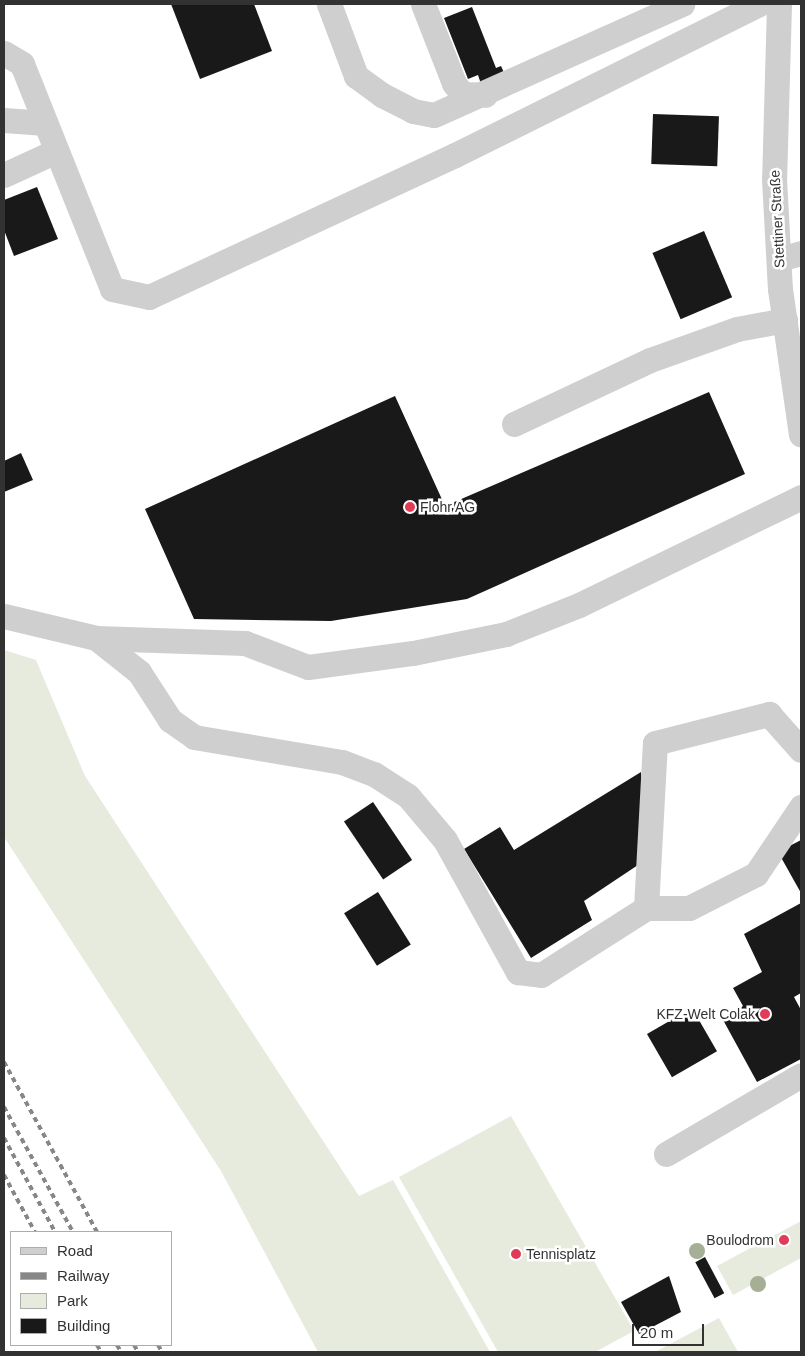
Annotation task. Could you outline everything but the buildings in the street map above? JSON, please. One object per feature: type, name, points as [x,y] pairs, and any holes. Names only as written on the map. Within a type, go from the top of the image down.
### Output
[{"type":"street","points":[[329,4],[356,76],[382,95],[413,111],[434,115],[485,94],[682,4]]},
{"type":"street","points":[[423,4],[454,84],[462,94],[485,94]]},
{"type":"street","points":[[4,53],[22,64],[112,289],[149,297],[455,155],[759,4]]},
{"type":"street","name":"Stettiner Straße","points":[[779,4],[774,179],[790,256],[785,320],[801,434]]},
{"type":"street","points":[[4,120],[45,122]]},
{"type":"street","points":[[4,175],[56,151]]},
{"type":"street","points":[[514,424],[650,360],[737,329],[785,320]]},
{"type":"street","points":[[4,616],[96,638],[245,643],[308,667],[413,653],[506,634],[579,605],[801,498]]},
{"type":"street","points":[[96,638],[139,672],[170,720],[194,738],[342,762],[374,774],[408,796],[445,840],[518,972],[540,975],[646,908],[689,908],[756,874],[801,807]]},
{"type":"street","points":[[646,908],[655,743],[769,714],[801,750]]},
{"type":"street","points":[[666,1154],[801,1075]]},
{"type":"green space","points":[[4,650],[36,660],[85,776],[359,1196],[393,1180],[490,1352],[318,1352],[221,1171],[4,837]]},
{"type":"green space","name":"Tennisplatz","points":[[511,1116],[634,1331],[595,1352],[498,1352],[399,1177]]},
{"type":"green space","name":"Boulodrom","points":[[801,1221],[801,1258],[733,1295],[717,1266]]},
{"type":"green space","points":[[719,1318],[738,1352],[655,1352]]},
{"type":"railway","points":[[4,1062],[96,1231]]},
{"type":"railway","points":[[4,1107],[72,1231]]},
{"type":"railway","points":[[4,1138],[54,1231]]},
{"type":"railway","points":[[4,1175],[34,1231]]},
{"type":"railway","points":[[98,1346],[101,1352]]},
{"type":"railway","points":[[118,1346],[121,1352]]},
{"type":"railway","points":[[135,1346],[138,1352]]},
{"type":"railway","points":[[159,1346],[162,1352]]},
{"type":"place","name":"Flohr AG","points":[[410,507]]},
{"type":"place","name":"KFZ-Welt Colak","points":[[765,1014]]},
{"type":"place","name":"Boulodrom","points":[[784,1240]]},
{"type":"place","name":"Tennisplatz","points":[[516,1254]]}]
